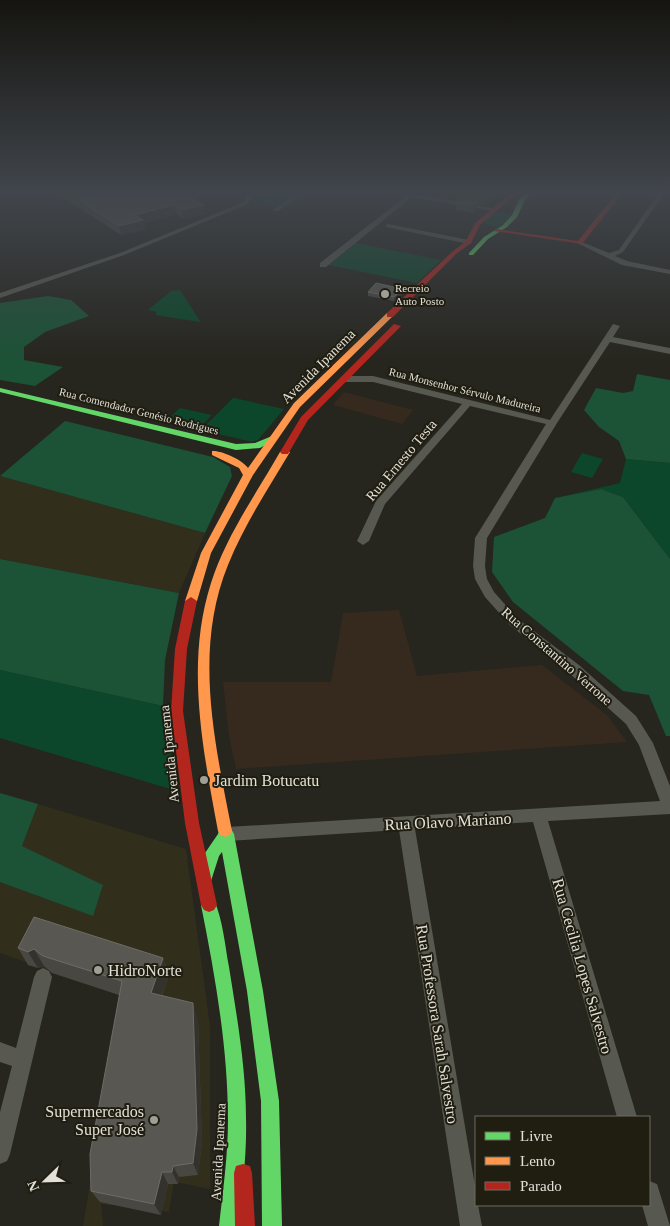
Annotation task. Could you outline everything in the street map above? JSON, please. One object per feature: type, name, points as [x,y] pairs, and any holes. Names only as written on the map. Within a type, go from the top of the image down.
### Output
[{"type":"main road","name":"Avenida Ipanema","points":[[229,1226],[236,1150],[237,1105],[227,1006],[192,823],[178,712],[181,649],[194,588],[206,553],[248,475],[297,405],[461,248]]},
{"type":"main road","points":[[462,263],[476,248]]},
{"type":"main road","name":"Avenida Ipanema","points":[[272,1226],[270,1101],[255,991],[215,776],[204,689],[205,633],[216,583],[239,532],[304,419],[408,315]]},
{"type":"main road","name":"Rua Comendador Genésio Rodrigues","points":[[0,390],[236,447],[258,446],[272,440]]},
{"type":"main road","name":"Rua Comendador Genésio Rodrigues","points":[[0,401],[215,453],[262,455],[286,448]]},
{"type":"main road","points":[[215,453],[242,466],[248,475]]},
{"type":"main road","points":[[206,895],[206,867],[210,855],[215,845],[227,834]]},
{"type":"main road","points":[[236,1150],[246,1182],[245,1226]]},
{"type":"street","points":[[0,296],[136,248]]},
{"type":"street","points":[[323,265],[344,248]]},
{"type":"street","points":[[591,248],[625,263],[670,272]]},
{"type":"street","points":[[606,255],[621,248]]},
{"type":"street","points":[[624,248],[618,258],[625,263]]},
{"type":"street","points":[[606,255],[622,251]]},
{"type":"street","name":"Rua Constantino Verrone","points":[[616,326],[552,423],[481,538],[479,566],[481,579],[489,594],[514,622],[574,669],[631,720],[646,743],[670,807]]},
{"type":"street","points":[[609,339],[670,351]]},
{"type":"street","name":"Rua Monsenhor Sérvulo Madureira","points":[[355,368],[373,379]]},
{"type":"street","name":"Rua Monsenhor Sérvulo Madureira","points":[[344,379],[373,379],[552,423]]},
{"type":"street","name":"Rua Ernesto Testa","points":[[363,541],[380,503],[468,402]]},
{"type":"street","name":"Rua Olavo Mariano","points":[[227,834],[670,807]]},
{"type":"street","name":"Rua Cecilia Lopes Salvestro","points":[[539,816],[627,1116]]},
{"type":"street","name":"Rua Professora Sarah Salvestro","points":[[406,823],[471,1226]]},
{"type":"street","points":[[0,1154],[42,977]]},
{"type":"street","points":[[0,1052],[23,1060]]},
{"type":"street","points":[[650,1195],[659,1226]]},
{"type":"shaded area","points":[[344,392],[413,410],[402,424],[333,405]]},
{"type":"shaded area","points":[[0,476],[205,533],[179,593],[0,559]]},
{"type":"shaded area","points":[[399,610],[417,676],[542,665],[608,716],[627,742],[236,769],[229,736],[223,682],[331,682],[343,613]]},
{"type":"shaded area","points":[[38,804],[186,849],[210,1026],[210,1189],[174,1182],[169,1212],[101,1204],[103,1226],[83,1226],[121,996],[0,953],[0,881],[102,886],[22,846]]},
{"type":"green space","points":[[350,248],[382,248],[441,260],[417,283],[329,265]]},
{"type":"green space","points":[[180,290],[200,322],[155,315],[157,312],[148,310],[171,291]]},
{"type":"green space","points":[[48,296],[71,300],[89,316],[45,332],[24,347],[24,360],[63,367],[35,386],[0,380],[0,303]]},
{"type":"green space","points":[[637,374],[670,380],[670,463],[626,459],[619,441],[599,427],[584,410],[596,388],[623,393],[633,391]]},
{"type":"green space","points":[[233,398],[284,409],[258,440],[252,442],[201,430]]},
{"type":"green space","points":[[180,408],[212,415],[203,424],[170,417]]},
{"type":"green space","points":[[65,421],[213,457],[230,467],[232,476],[205,533],[0,476]]},
{"type":"green space","points":[[582,453],[603,459],[592,478],[571,472]]},
{"type":"green space","points":[[626,459],[670,463],[670,559],[623,497],[601,489],[555,498],[620,483]]},
{"type":"green space","points":[[601,489],[623,497],[670,559],[670,736],[666,736],[649,695],[623,691],[513,602],[492,572],[494,537],[545,518],[555,498]]},
{"type":"green space","points":[[0,559],[179,593],[165,660],[163,706],[0,670]]},
{"type":"green space","points":[[0,670],[163,706],[177,791],[0,738]]},
{"type":"green space","points":[[0,793],[38,804],[22,846],[103,885],[93,916],[0,882]]},
{"type":"building","points":[[376,283],[403,289],[394,297],[368,292]]},
{"type":"building","name":"Supermercados Super José","points":[[34,917],[163,958],[151,993],[193,1003],[197,1129],[193,1163],[173,1166],[172,1172],[162,1172],[154,1204],[91,1191],[90,1154],[122,981],[43,956],[34,949],[28,952],[18,948]]},
{"type":"traffic: fast","points":[[471,254],[476,248]]},
{"type":"traffic: fast","points":[[0,390],[236,447],[257,446],[272,439]]},
{"type":"traffic: fast","points":[[225,831],[255,991],[270,1101],[272,1226]]},
{"type":"traffic: fast","points":[[206,876],[212,853],[227,834]]},
{"type":"traffic: fast","points":[[209,905],[226,1005],[237,1105],[234,1181],[229,1226]]},
{"type":"traffic: slow","points":[[191,601],[206,553],[248,475],[297,405],[390,315]]},
{"type":"traffic: slow","points":[[225,831],[205,707],[203,676],[204,644],[208,613],[216,583],[230,549],[285,452]]},
{"type":"traffic: slow","points":[[215,453],[242,466],[248,475]]},
{"type":"traffic: jam","points":[[390,315],[461,248]]},
{"type":"traffic: jam","points":[[285,452],[304,419],[397,326]]},
{"type":"traffic: jam","points":[[191,601],[181,649],[177,711],[192,823],[209,905]]},
{"type":"traffic: jam","points":[[243,1173],[245,1226]]},
{"type":"place","name":"Recreio Auto Posto","points":[[385,294]]},
{"type":"place","name":"Jardim Botucatu","points":[[204,780]]},
{"type":"place","name":"HidroNorte","points":[[98,970]]},
{"type":"place","name":"Supermercados Super José","points":[[154,1120]]}]
